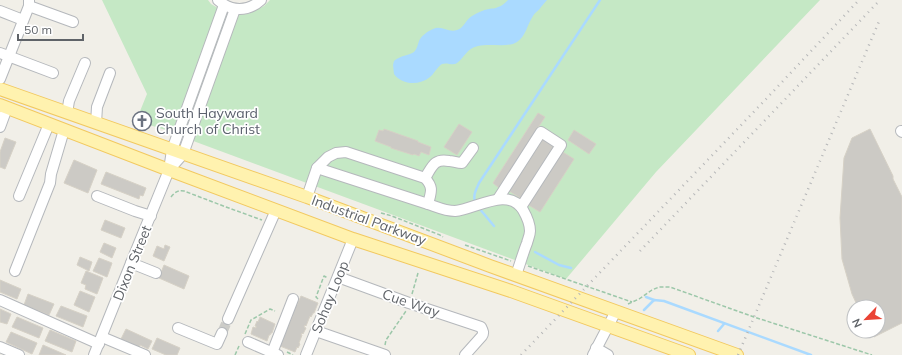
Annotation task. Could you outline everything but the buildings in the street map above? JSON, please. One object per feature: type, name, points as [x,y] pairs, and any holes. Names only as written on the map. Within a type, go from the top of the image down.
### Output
[{"type":"main road","name":"Industrial Parkway","points":[[0,89],[307,197],[737,355]]},
{"type":"main road","name":"Industrial Parkway","points":[[4,106],[353,239],[511,291],[689,355]]},
{"type":"street","points":[[177,152],[221,3],[235,9],[242,9],[250,8],[261,0]]},
{"type":"street","points":[[0,79],[4,55],[23,20],[29,3],[73,22]]},
{"type":"street","points":[[177,152],[235,9]]},
{"type":"street","points":[[0,11],[23,20]]},
{"type":"street","points":[[4,55],[53,73]]},
{"type":"street","points":[[67,113],[69,101],[85,63]]},
{"type":"street","points":[[96,123],[98,107],[110,73]]},
{"type":"street","points":[[0,127],[4,106]]},
{"type":"street","points":[[19,196],[49,124]]},
{"type":"street","points":[[15,271],[50,183],[51,174],[64,130]]},
{"type":"street","points":[[494,199],[541,132],[561,145],[521,206]]},
{"type":"street","points":[[425,178],[433,165],[439,160],[462,164],[473,148]]},
{"type":"street","name":"Dixon Street","points":[[94,355],[177,152]]},
{"type":"street","points":[[307,197],[317,168],[328,157],[336,153],[346,152],[425,178],[430,184],[431,191],[428,204]]},
{"type":"street","points":[[317,168],[443,210],[454,211],[494,199],[512,201],[521,206],[528,217],[530,232],[516,275]]},
{"type":"street","points":[[97,196],[151,216]]},
{"type":"street","points":[[228,319],[276,210]]},
{"type":"street","name":"Sohay Loop","points":[[306,355],[353,239]]},
{"type":"street","points":[[131,263],[156,273]]},
{"type":"street","name":"Cue Way","points":[[338,277],[481,327],[483,330],[482,336],[465,355]]},
{"type":"street","points":[[245,340],[275,354],[293,299]]},
{"type":"street","points":[[0,300],[101,340],[145,355]]},
{"type":"street","points":[[608,355],[595,351],[616,311]]},
{"type":"street","points":[[178,328],[217,344],[222,333]]},
{"type":"street","points":[[316,331],[385,351]]},
{"type":"street","points":[[0,347],[18,355]]},
{"type":"path","points":[[171,197],[177,191],[184,191],[267,222]]},
{"type":"path","points":[[411,296],[418,273]]},
{"type":"path","points":[[616,311],[639,299],[652,290],[670,287],[754,317],[872,355]]},
{"type":"path","points":[[385,351],[386,340],[407,308]]},
{"type":"path","points":[[235,355],[239,344],[245,340],[251,320],[270,309],[275,311]]},
{"type":"green space","points":[[102,0],[208,0],[211,4],[230,15],[248,14],[264,6],[270,0],[820,0],[656,172],[566,279],[166,130],[136,121],[147,94]]},
{"type":"water","points":[[508,0],[547,0],[531,19],[524,34],[517,42],[509,45],[483,45],[474,47],[457,63],[442,64],[430,77],[421,82],[406,82],[397,78],[394,74],[394,61],[414,52],[420,39],[427,32],[436,28],[451,31],[457,30],[472,16],[485,10],[499,7]]},
{"type":"waterway","points":[[476,204],[474,196],[479,183],[600,0]]},
{"type":"waterway","points":[[479,208],[494,226]]},
{"type":"waterway","points":[[535,252],[559,265],[571,268]]},
{"type":"waterway","points":[[646,297],[654,300]]},
{"type":"waterway","points":[[644,310],[654,300],[664,301],[811,355]]},
{"type":"waterway","points":[[718,331],[724,324]]},
{"type":"tunnel","points":[[222,333],[228,319]]},
{"type":"railway","points":[[521,355],[859,0]]},
{"type":"railway","points":[[640,251],[880,0]]},
{"type":"railway","points":[[738,355],[880,19]]},
{"type":"place","name":"South Hayward Church of Christ","points":[[142,121]]}]
